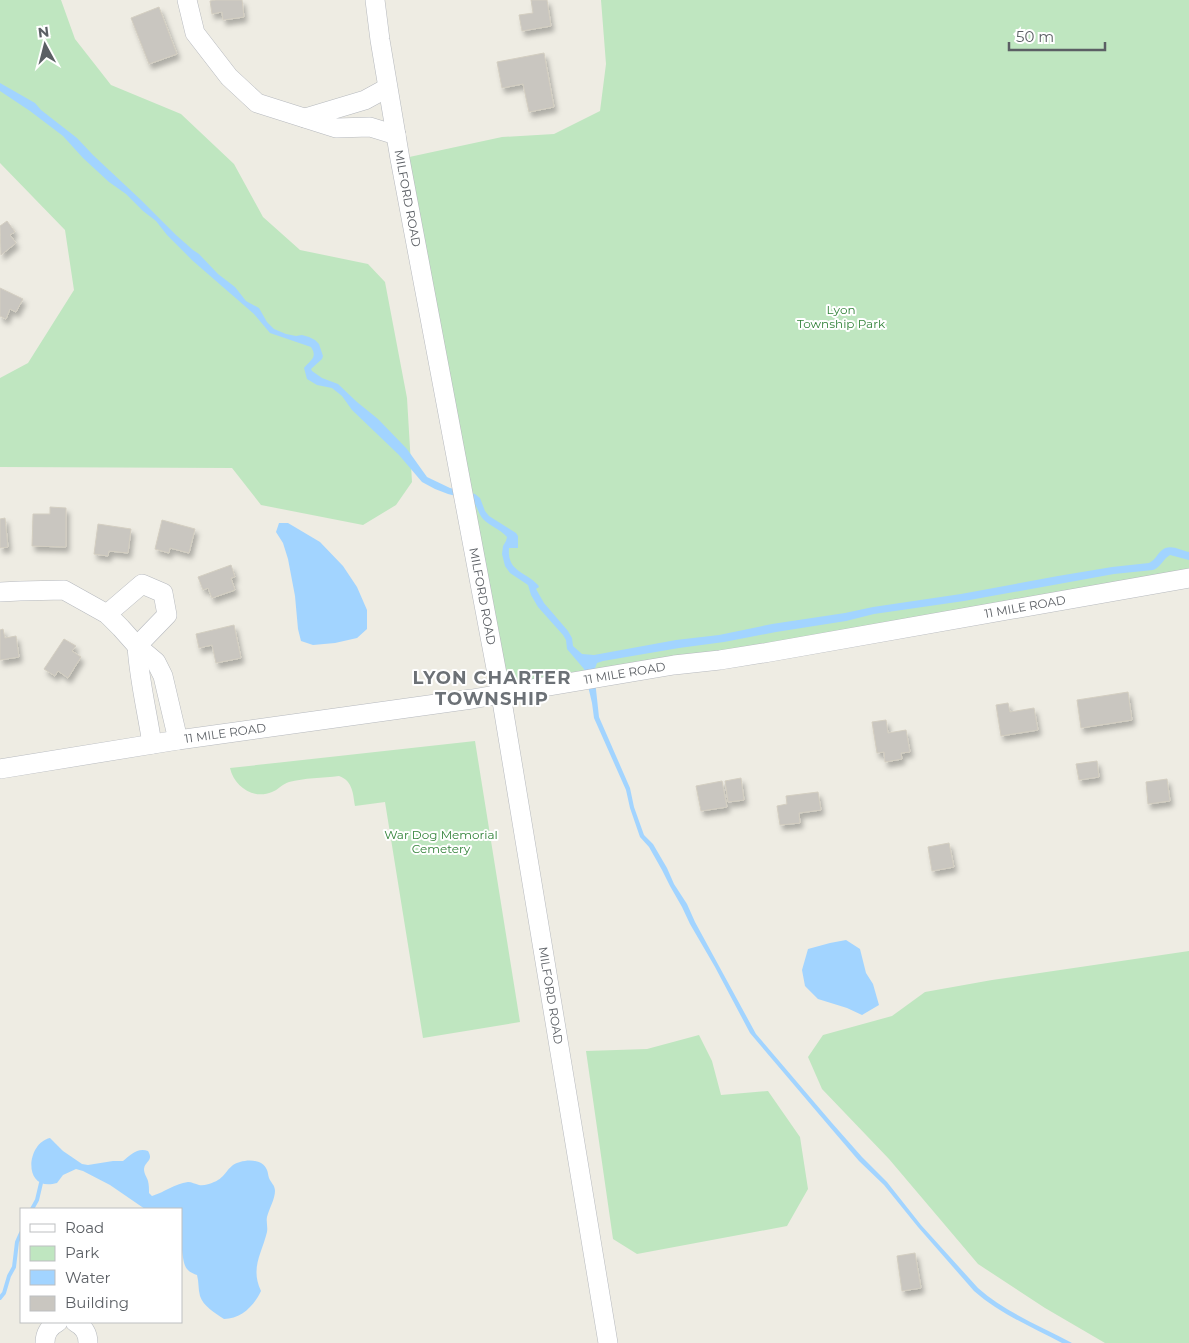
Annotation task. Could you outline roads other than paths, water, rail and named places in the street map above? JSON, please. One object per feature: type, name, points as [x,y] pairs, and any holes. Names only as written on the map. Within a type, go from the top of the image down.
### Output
[{"type":"street","points":[[187,0],[195,33],[229,77],[257,103],[336,128],[370,128],[396,135]]},
{"type":"street","name":"MILFORD ROAD","points":[[375,0],[387,88],[501,694],[608,1343]]},
{"type":"street","points":[[305,118],[365,100],[387,88]]},
{"type":"street","name":"11 MILE ROAD","points":[[0,769],[178,740],[501,694],[674,665],[770,652],[1189,578]]},
{"type":"street","points":[[107,614],[142,584],[163,593],[167,615],[137,646],[138,669],[152,744]]},
{"type":"street","points":[[0,592],[64,590],[107,614],[137,646],[156,662],[163,676],[178,740]]},
{"type":"street","points":[[45,1343],[47,1333],[56,1323]]},
{"type":"street","points":[[77,1323],[85,1331],[88,1343]]},
{"type":"water","points":[[0,83],[35,103],[41,110],[77,138],[176,235],[235,287],[246,301],[259,308],[267,322],[274,329],[286,334],[302,335],[315,340],[319,344],[323,356],[311,369],[312,371],[322,378],[338,384],[378,419],[407,449],[427,477],[450,488],[475,494],[480,498],[489,516],[516,533],[518,536],[518,548],[509,548],[511,562],[514,567],[538,585],[539,587],[536,589],[544,603],[568,631],[572,638],[573,646],[582,654],[594,655],[676,640],[719,635],[772,624],[961,594],[1058,576],[1149,563],[1161,551],[1167,548],[1189,552],[1189,560],[1170,555],[1153,570],[1114,574],[964,601],[874,614],[846,621],[724,642],[603,661],[597,663],[594,671],[599,717],[630,788],[634,807],[644,835],[653,844],[667,868],[756,1034],[978,1288],[988,1297],[1011,1311],[1072,1343],[1062,1343],[1016,1320],[994,1307],[974,1291],[884,1185],[859,1161],[750,1033],[662,870],[649,847],[640,837],[626,790],[594,718],[584,669],[567,649],[566,640],[563,635],[538,607],[528,585],[510,573],[505,566],[502,554],[507,537],[483,519],[472,500],[448,494],[422,482],[399,455],[352,410],[342,396],[332,388],[317,385],[307,379],[304,368],[311,361],[314,354],[311,347],[270,333],[254,314],[193,261],[156,221],[126,194],[109,182],[63,136],[0,91]]},
{"type":"water","points":[[279,523],[288,523],[320,542],[343,566],[357,587],[367,610],[367,629],[357,638],[313,645],[301,641],[288,559],[283,543],[276,532]]},
{"type":"water","points":[[846,940],[860,949],[866,973],[873,984],[879,1005],[862,1015],[818,999],[805,986],[802,970],[808,949]]},
{"type":"water","points":[[50,1138],[63,1151],[82,1164],[88,1165],[123,1161],[138,1151],[148,1151],[150,1159],[144,1171],[149,1193],[152,1196],[183,1183],[207,1185],[221,1178],[232,1166],[240,1162],[252,1161],[262,1164],[267,1170],[275,1191],[267,1217],[267,1232],[258,1261],[257,1275],[261,1291],[255,1302],[236,1317],[224,1319],[204,1303],[200,1296],[197,1275],[187,1269],[183,1258],[182,1208],[144,1208],[110,1185],[76,1169],[63,1175],[57,1183],[46,1184],[38,1181],[33,1174],[31,1166],[32,1157],[42,1142]]},
{"type":"waterway","points":[[33,1208],[37,1200],[41,1183]]},
{"type":"waterway","points":[[0,1298],[4,1293],[14,1267],[17,1242],[20,1235]]},
{"type":"district","name":"LYON CHARTER TOWNSHIP","points":[[492,688]]},
{"type":"park label","name":"Lyon Township Park","points":[[841,317]]},
{"type":"park label","name":"War Dog Memorial Cemetery","points":[[441,842]]}]
